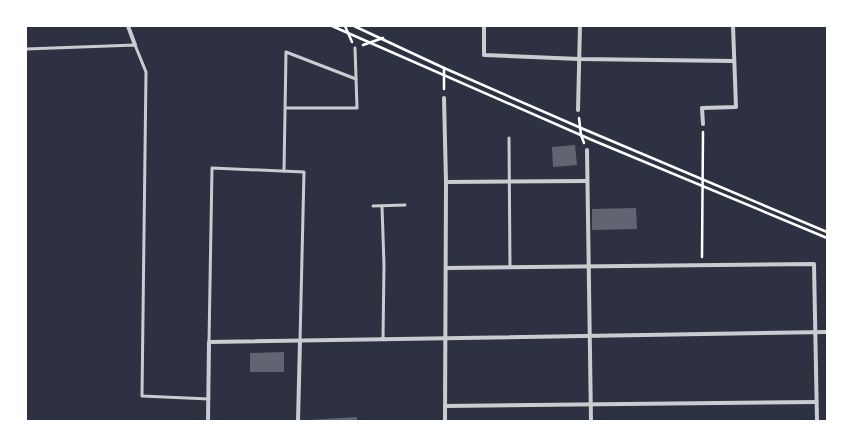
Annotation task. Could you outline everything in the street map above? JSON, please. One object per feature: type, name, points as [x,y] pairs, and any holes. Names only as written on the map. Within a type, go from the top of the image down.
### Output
[{"type":"street","points":[[128,26],[135,45]]},
{"type":"street","points":[[484,26],[484,55],[579,59],[734,61]]},
{"type":"street","points":[[578,110],[580,26]]},
{"type":"street","points":[[703,124],[702,108],[736,107],[733,26]]},
{"type":"street","points":[[444,98],[446,182],[445,421]]},
{"type":"street","points":[[587,150],[591,421]]},
{"type":"street","points":[[446,182],[587,181]]},
{"type":"street","points":[[446,268],[814,264],[817,421]]},
{"type":"street","points":[[208,421],[209,342],[827,332]]},
{"type":"street","points":[[298,421],[300,340]]},
{"type":"street","points":[[445,406],[816,402]]},
{"type":"lane","points":[[26,49],[135,45],[146,72],[142,396],[209,399]]},
{"type":"lane","points":[[286,108],[357,108],[355,48]]},
{"type":"lane","points":[[284,171],[286,52],[356,79]]},
{"type":"lane","points":[[509,138],[510,267]]},
{"type":"lane","points":[[209,342],[212,168],[304,172],[300,340]]},
{"type":"lane","points":[[373,206],[405,205]]},
{"type":"lane","points":[[382,206],[384,266],[383,339]]},
{"type":"path","points":[[332,26],[581,135],[827,238]]},
{"type":"path","points":[[345,26],[355,48],[383,38]]},
{"type":"path","points":[[354,26],[383,38],[444,68],[581,128],[827,232]]},
{"type":"path","points":[[444,68],[444,98]]},
{"type":"path","points":[[702,265],[703,124]]},
{"type":"path","points":[[581,128],[581,135]]},
{"type":"building","points":[[575,145],[577,165],[553,167],[552,147]]},
{"type":"building","points":[[636,208],[637,229],[592,230],[592,209]]},
{"type":"building","points":[[284,352],[284,372],[250,372],[250,353]]},
{"type":"building","points":[[357,417],[357,421],[308,421],[308,420]]}]
